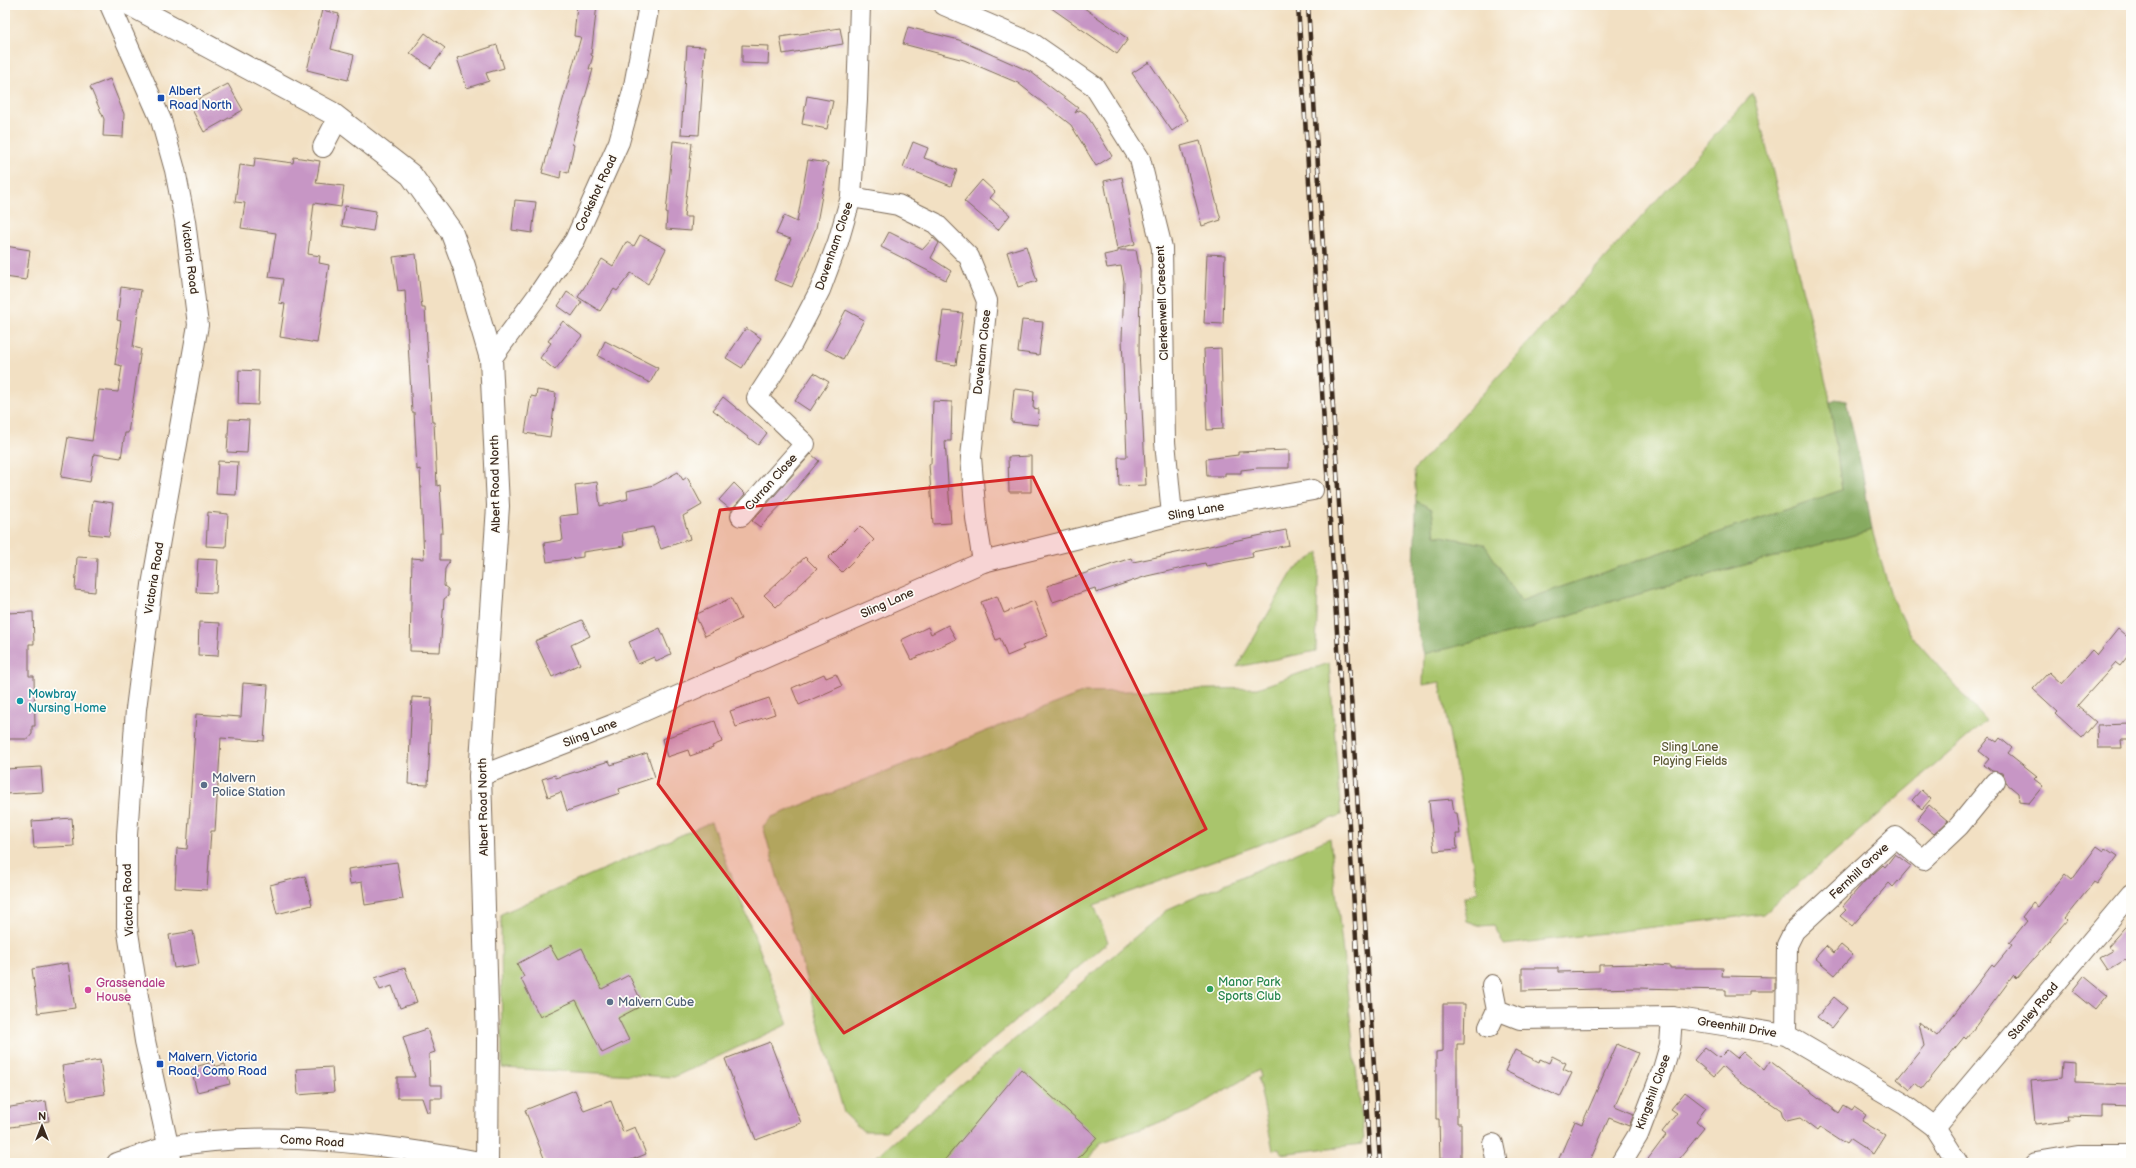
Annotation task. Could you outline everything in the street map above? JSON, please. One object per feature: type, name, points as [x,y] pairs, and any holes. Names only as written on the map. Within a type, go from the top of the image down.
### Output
[{"type":"street","name":"Victoria Road","points":[[110,5],[161,120],[176,170],[185,221],[198,325],[152,585],[136,708],[127,835],[127,926],[145,1042],[170,1155]]},
{"type":"street","name":"Albert Road North","points":[[131,5],[330,112],[338,118],[411,176],[451,231],[464,266],[490,359],[498,506],[480,776],[488,1039],[486,1163]]},
{"type":"street","name":"Cockshot Road","points":[[490,359],[538,295],[575,240],[619,142],[633,91],[649,5]]},
{"type":"street","name":"Davenham Close","points":[[757,398],[793,342],[820,290],[838,242],[851,197],[857,100],[860,5]]},
{"type":"street","name":"Clerkenwell Crescent","points":[[944,5],[1032,43],[1094,86],[1140,159],[1162,248],[1165,442],[1172,515]]},
{"type":"street","points":[[323,147],[338,118]]},
{"type":"street","name":"Daveham Close","points":[[851,197],[898,205],[935,223],[969,257],[987,301],[971,457],[976,518],[983,562]]},
{"type":"street","name":"Curran Close","points":[[741,516],[805,444],[757,398]]},
{"type":"street","name":"Sling Lane","points":[[480,776],[612,725],[983,562],[1172,515],[1313,490]]},
{"type":"street","name":"Fernhill Grove","points":[[1786,1035],[1787,945],[1794,931],[1896,837],[1923,860],[1959,826],[1995,782]]},
{"type":"street","name":"Stanley Road","points":[[1935,1127],[2131,894]]},
{"type":"street","name":"Greenhill Drive","points":[[1492,985],[1493,1018],[1672,1017],[1786,1035],[1904,1104],[1935,1127],[1958,1163]]},
{"type":"street","name":"Kingshill Close","points":[[1621,1163],[1638,1135],[1663,1068],[1670,1045],[1672,1017]]},
{"type":"street","name":"Como Road","points":[[117,1163],[170,1155],[211,1141],[297,1138],[393,1147],[486,1163]]},
{"type":"street","points":[[2036,1163],[2078,1156],[2131,1156]]},
{"type":"highlighted area","points":[[1033,477],[1206,829],[844,1033],[658,784],[720,510]]},
{"type":"green space","points":[[1753,93],[1829,395],[1842,490],[1521,601],[1484,544],[1435,535],[1432,509],[1416,501],[1414,470]]},
{"type":"green space","points":[[1836,399],[1846,401],[1862,470],[1872,530],[1606,603],[1528,629],[1424,654],[1419,636],[1414,598],[1416,501],[1432,509],[1435,535],[1484,544],[1521,601],[1842,490],[1830,402]]},
{"type":"green space","name":"Sling Lane Playing Fields","points":[[1872,530],[1891,595],[1911,635],[1986,721],[1763,914],[1504,945],[1494,925],[1481,926],[1467,921],[1464,898],[1478,892],[1440,682],[1423,685],[1424,654],[1528,629],[1606,603]]},
{"type":"green space","points":[[1319,552],[1316,651],[1237,667],[1293,571]]},
{"type":"green space","points":[[1329,663],[1341,815],[1094,905],[1108,942],[886,1131],[863,1131],[844,1113],[763,826],[772,817],[1084,692],[1258,688]]},
{"type":"green space","points":[[711,822],[788,1024],[674,1077],[502,1068],[501,914]]},
{"type":"green space","name":"Manor Park Sports Club","points":[[1330,838],[1364,1139],[1362,1140],[1362,1144],[1281,1154],[1279,1149],[1273,1150],[1258,1078],[1261,1077],[1259,1070],[1189,1112],[1100,1143],[1087,1163],[869,1163],[1168,909]]},
{"type":"building","points":[[577,5],[597,5],[591,55],[593,56],[589,69],[593,69],[572,144],[574,145],[568,173],[561,171],[560,178],[542,173],[581,37],[574,36]]},
{"type":"building","points":[[1047,5],[1080,5],[1128,39],[1117,54]]},
{"type":"building","points":[[322,10],[339,14],[331,49],[354,55],[348,80],[307,70]]},
{"type":"building","points":[[908,27],[959,40],[1031,72],[1078,108],[1075,113],[1080,110],[1086,114],[1112,156],[1096,166],[1071,125],[1018,83],[964,60],[903,44]]},
{"type":"building","points":[[840,28],[843,44],[783,54],[780,37]]},
{"type":"building","points":[[425,33],[445,48],[431,68],[410,53]]},
{"type":"building","points":[[497,45],[504,68],[486,73],[489,81],[467,88],[457,58]]},
{"type":"building","points":[[742,45],[769,46],[768,64],[742,63]]},
{"type":"building","points":[[687,46],[705,47],[699,135],[681,134]]},
{"type":"building","points":[[1149,62],[1188,120],[1172,131],[1132,73]]},
{"type":"building","points":[[110,79],[124,114],[123,137],[103,136],[104,119],[90,87]]},
{"type":"building","points":[[228,84],[243,110],[204,132],[189,104]]},
{"type":"building","points":[[807,96],[833,101],[827,129],[802,124]]},
{"type":"building","points":[[673,141],[692,143],[684,217],[692,217],[691,231],[666,229],[666,213]]},
{"type":"building","points":[[1200,141],[1221,220],[1202,226],[1181,146]]},
{"type":"building","points":[[913,142],[928,148],[924,158],[957,170],[951,186],[903,167]]},
{"type":"building","points":[[294,157],[320,161],[316,183],[344,186],[341,207],[314,203],[308,254],[320,256],[319,263],[329,265],[317,343],[280,337],[285,304],[279,303],[283,279],[269,277],[276,233],[241,228],[245,203],[235,202],[240,165],[254,167],[255,158],[293,163]]},
{"type":"building","points":[[808,160],[828,163],[816,228],[792,287],[774,280],[791,239],[776,234],[784,216],[797,222]]},
{"type":"building","points":[[1122,177],[1135,244],[1117,249],[1104,181]]},
{"type":"building","points":[[982,180],[995,192],[990,198],[1010,215],[998,230],[964,201]]},
{"type":"building","points":[[515,200],[536,202],[532,233],[512,230]]},
{"type":"building","points":[[345,206],[376,211],[373,231],[342,226]]},
{"type":"building","points":[[889,232],[923,249],[933,238],[939,243],[931,258],[951,271],[946,280],[881,247]]},
{"type":"building","points":[[640,235],[666,249],[648,284],[631,273],[617,291],[614,289],[600,311],[578,297],[602,259],[613,266],[626,242],[634,246]]},
{"type":"building","points":[[5,246],[30,250],[26,280],[5,277]]},
{"type":"building","points":[[1026,246],[1037,281],[1018,287],[1007,252]]},
{"type":"building","points":[[1118,250],[1136,250],[1140,271],[1139,351],[1146,485],[1119,486],[1118,457],[1127,457],[1122,339],[1124,281],[1121,266],[1107,268],[1104,255],[1118,252]]},
{"type":"building","points":[[416,254],[422,308],[425,308],[432,422],[434,422],[437,486],[440,485],[443,533],[440,533],[440,560],[450,560],[445,569],[444,586],[448,589],[448,596],[444,599],[440,652],[410,651],[412,558],[424,559],[420,469],[417,470],[414,412],[412,412],[405,290],[398,291],[393,257]]},
{"type":"building","points":[[1207,254],[1225,255],[1223,324],[1204,323]]},
{"type":"building","points":[[121,287],[141,290],[133,347],[141,349],[128,433],[125,433],[121,458],[94,454],[90,482],[61,477],[68,437],[92,441],[99,390],[118,392],[122,366],[115,364],[121,321],[117,320]]},
{"type":"building","points":[[567,292],[582,302],[572,316],[558,306]]},
{"type":"building","points":[[846,310],[864,320],[843,359],[825,349]]},
{"type":"building","points":[[943,311],[963,313],[956,365],[936,362]]},
{"type":"building","points":[[1022,320],[1043,322],[1039,355],[1018,352]]},
{"type":"building","points":[[563,321],[582,336],[555,370],[540,358],[551,343],[548,341]]},
{"type":"building","points":[[746,328],[761,338],[742,368],[726,358]]},
{"type":"building","points":[[605,341],[658,368],[650,383],[598,356]]},
{"type":"building","points":[[1221,348],[1223,429],[1207,430],[1204,349]]},
{"type":"building","points":[[239,370],[259,371],[258,405],[238,404]]},
{"type":"building","points":[[814,373],[829,382],[810,411],[795,401]]},
{"type":"building","points":[[1014,389],[1034,391],[1033,408],[1039,409],[1038,425],[1011,422]]},
{"type":"building","points":[[537,390],[556,393],[550,437],[525,433],[531,396],[536,397]]},
{"type":"building","points":[[723,397],[767,433],[758,445],[713,410]]},
{"type":"building","points":[[933,401],[952,402],[951,441],[945,441],[951,523],[933,524],[929,464],[931,464]]},
{"type":"building","points":[[229,419],[249,420],[247,453],[227,452]]},
{"type":"building","points":[[1289,450],[1289,468],[1258,468],[1241,470],[1241,473],[1225,473],[1225,476],[1207,476],[1206,459],[1238,455],[1238,452]]},
{"type":"building","points":[[811,454],[819,461],[787,499],[760,527],[752,521]]},
{"type":"building","points":[[1031,456],[1031,492],[1009,492],[1008,457]]},
{"type":"building","points":[[218,461],[238,462],[236,495],[216,494]]},
{"type":"building","points":[[678,472],[683,480],[687,477],[702,505],[683,516],[690,539],[661,549],[653,527],[622,533],[624,546],[583,552],[583,557],[547,562],[544,543],[563,540],[560,516],[578,514],[575,485],[597,482],[600,506],[628,499],[627,491],[654,485]]},
{"type":"building","points":[[734,483],[745,494],[731,510],[719,500]]},
{"type":"building","points":[[93,500],[113,503],[109,536],[89,534]]},
{"type":"building","points":[[208,512],[228,514],[226,547],[206,546]]},
{"type":"building","points":[[860,526],[874,540],[842,572],[828,558]]},
{"type":"building","points":[[1286,530],[1289,545],[1252,552],[1253,557],[1206,566],[1205,563],[1147,576],[1096,593],[1095,588],[1053,602],[1047,586],[1131,558],[1133,562]]},
{"type":"building","points":[[77,557],[97,558],[95,592],[75,590]]},
{"type":"building","points":[[805,557],[817,569],[776,607],[764,595]]},
{"type":"building","points":[[198,559],[218,560],[216,593],[196,592]]},
{"type":"building","points":[[997,596],[1004,613],[1034,601],[1048,636],[1022,646],[1024,649],[1007,656],[1000,638],[996,640],[981,602]]},
{"type":"building","points":[[731,598],[741,619],[705,636],[695,615]]},
{"type":"building","name":"Mowbray Nursing Home","points":[[33,612],[34,644],[29,644],[29,676],[34,676],[35,726],[32,726],[32,734],[28,739],[5,739],[5,613]]},
{"type":"building","points":[[582,620],[590,636],[571,645],[580,664],[552,677],[535,641]]},
{"type":"building","points":[[199,622],[220,623],[218,656],[198,655]]},
{"type":"building","points":[[948,625],[956,639],[911,660],[901,640],[928,627],[931,634]]},
{"type":"building","points":[[660,628],[671,654],[656,661],[654,657],[638,664],[629,642]]},
{"type":"building","points":[[2118,629],[2131,640],[2131,652],[2120,666],[2116,663],[2077,706],[2096,722],[2082,738],[2056,714],[2058,712],[2033,689],[2049,672],[2062,684],[2092,650],[2097,655]]},
{"type":"building","points":[[824,674],[826,678],[836,674],[842,686],[799,705],[792,688]]},
{"type":"building","name":"Malvern Police Station","points":[[243,683],[268,685],[264,741],[221,738],[215,831],[211,831],[207,890],[175,888],[177,848],[187,849],[196,714],[241,717]]},
{"type":"building","points":[[412,697],[432,698],[428,785],[408,784]]},
{"type":"building","points":[[769,698],[775,714],[736,727],[730,711]]},
{"type":"building","points":[[715,721],[722,742],[712,746],[713,748],[690,756],[688,750],[667,757],[662,739]]},
{"type":"building","points":[[2131,724],[2131,740],[2121,740],[2122,748],[2098,748],[2097,725]]},
{"type":"building","points":[[1990,737],[1997,742],[2000,738],[2012,748],[2008,753],[2037,776],[2034,779],[2043,786],[2029,803],[2019,802],[2018,793],[2006,783],[2003,773],[1992,771],[1984,765],[1989,759],[1979,751]]},
{"type":"building","points":[[647,753],[655,777],[619,789],[620,793],[567,811],[561,792],[548,797],[542,779],[555,775],[556,778],[609,761],[611,765]]},
{"type":"building","points":[[41,767],[43,792],[5,794],[5,769]]},
{"type":"building","points":[[1921,790],[1931,799],[1922,809],[1912,800]]},
{"type":"building","points":[[1452,799],[1454,813],[1457,813],[1460,834],[1456,834],[1457,849],[1434,851],[1429,801]]},
{"type":"building","points":[[1929,805],[1948,821],[1934,834],[1917,820]]},
{"type":"building","points":[[72,818],[74,846],[34,848],[32,821]]},
{"type":"building","points":[[2097,846],[2104,851],[2106,848],[2118,856],[2097,884],[2094,882],[2065,918],[2067,920],[2016,979],[2013,976],[1966,1039],[1964,1037],[1922,1089],[1915,1083],[1910,1090],[1897,1079],[1924,1046],[1919,1022],[1937,1036],[1992,965],[1994,967],[2012,945],[2009,943],[2027,921],[2022,917],[2033,903],[2038,907],[2065,874],[2072,880]]},
{"type":"building","points":[[1895,854],[1911,866],[1893,887],[1889,883],[1852,926],[1840,916],[1846,910],[1842,907],[1865,881],[1883,865],[1885,867]]},
{"type":"building","points":[[397,862],[403,899],[365,905],[362,882],[350,884],[348,869]]},
{"type":"building","points":[[305,876],[312,905],[277,914],[270,885]]},
{"type":"building","points":[[2131,920],[2131,965],[2125,960],[2108,970],[2100,958],[2114,950],[2108,946]]},
{"type":"building","points":[[193,931],[199,964],[174,968],[169,935]]},
{"type":"building","points":[[1841,945],[1853,955],[1835,975],[1815,958],[1826,946],[1834,953]]},
{"type":"building","name":"Malvern Cube","points":[[550,946],[558,960],[582,948],[602,989],[629,975],[643,1005],[618,1018],[629,1040],[602,1053],[576,1000],[540,1017],[521,979],[524,977],[517,964]]},
{"type":"building","points":[[68,963],[75,1008],[38,1013],[32,969]]},
{"type":"building","points":[[1640,964],[1670,966],[1670,968],[1723,968],[1722,976],[1775,977],[1775,991],[1749,991],[1749,995],[1726,995],[1726,990],[1637,988],[1522,991],[1522,968],[1558,968],[1558,972],[1599,971],[1599,965]]},
{"type":"building","points":[[405,968],[417,1002],[400,1008],[392,986],[380,990],[375,978]]},
{"type":"building","points":[[2084,976],[2107,995],[2095,1010],[2072,991]]},
{"type":"building","points":[[1834,997],[1847,1008],[1831,1028],[1817,1017]]},
{"type":"building","points":[[1443,1004],[1465,1004],[1464,1044],[1457,1044],[1457,1123],[1461,1123],[1461,1159],[1440,1159],[1439,1119],[1436,1119],[1436,1052],[1443,1051]]},
{"type":"building","points":[[427,1029],[435,1052],[429,1054],[430,1085],[442,1085],[442,1098],[430,1098],[430,1112],[427,1112],[422,1098],[397,1098],[397,1077],[415,1077],[403,1037]]},
{"type":"building","points":[[770,1042],[801,1123],[756,1140],[725,1059]]},
{"type":"building","points":[[1617,1044],[1638,1053],[1615,1106],[1634,1114],[1629,1126],[1609,1118],[1589,1163],[1557,1163],[1575,1121],[1582,1124]]},
{"type":"building","points":[[1705,1047],[1719,1058],[1727,1050],[1737,1058],[1743,1052],[1764,1070],[1770,1061],[1839,1113],[1844,1105],[1852,1110],[1854,1107],[1866,1115],[1862,1121],[1885,1135],[1873,1154],[1850,1139],[1846,1144],[1820,1127],[1817,1131],[1800,1118],[1787,1121],[1783,1117],[1781,1110],[1741,1083],[1723,1067],[1714,1077],[1694,1060]]},
{"type":"building","points":[[1515,1050],[1539,1062],[1540,1059],[1549,1063],[1552,1056],[1566,1063],[1563,1069],[1572,1073],[1560,1097],[1505,1071]]},
{"type":"building","points":[[100,1060],[105,1094],[68,1100],[62,1066]]},
{"type":"building","points":[[2062,1061],[2075,1062],[2075,1082],[2131,1084],[2131,1106],[2102,1105],[2102,1117],[2069,1116],[2070,1120],[2035,1124],[2031,1081],[2061,1078]]},
{"type":"building","points":[[213,1062],[215,1067],[225,1064],[230,1084],[197,1092],[191,1068]]},
{"type":"building","points":[[332,1067],[334,1092],[298,1095],[296,1069]]},
{"type":"building","points":[[1021,1069],[1097,1137],[1074,1163],[942,1163]]},
{"type":"building","points":[[575,1090],[584,1111],[611,1101],[623,1132],[635,1127],[646,1154],[624,1163],[546,1163],[525,1110]]},
{"type":"building","points":[[1685,1092],[1706,1108],[1696,1121],[1704,1128],[1676,1163],[1645,1163],[1666,1135],[1662,1132],[1677,1113],[1671,1109]]},
{"type":"building","points":[[46,1101],[49,1121],[5,1128],[5,1108]]},
{"type":"railway","points":[[1298,5],[1370,1163]]},
{"type":"railway","points":[[1308,5],[1380,1163]]},
{"type":"place","name":"Albert Road North","points":[[161,98]]},
{"type":"place","name":"Mowbray Nursing Home","points":[[20,701]]},
{"type":"place","name":"Malvern Police Station","points":[[204,785]]},
{"type":"place","name":"Manor Park Sports Club","points":[[1210,989]]},
{"type":"place","name":"Grassendale House","points":[[88,990]]},
{"type":"place","name":"Malvern Cube","points":[[610,1002]]},
{"type":"place","name":"Malvern, Victoria Road, Como Road","points":[[160,1064]]}]
